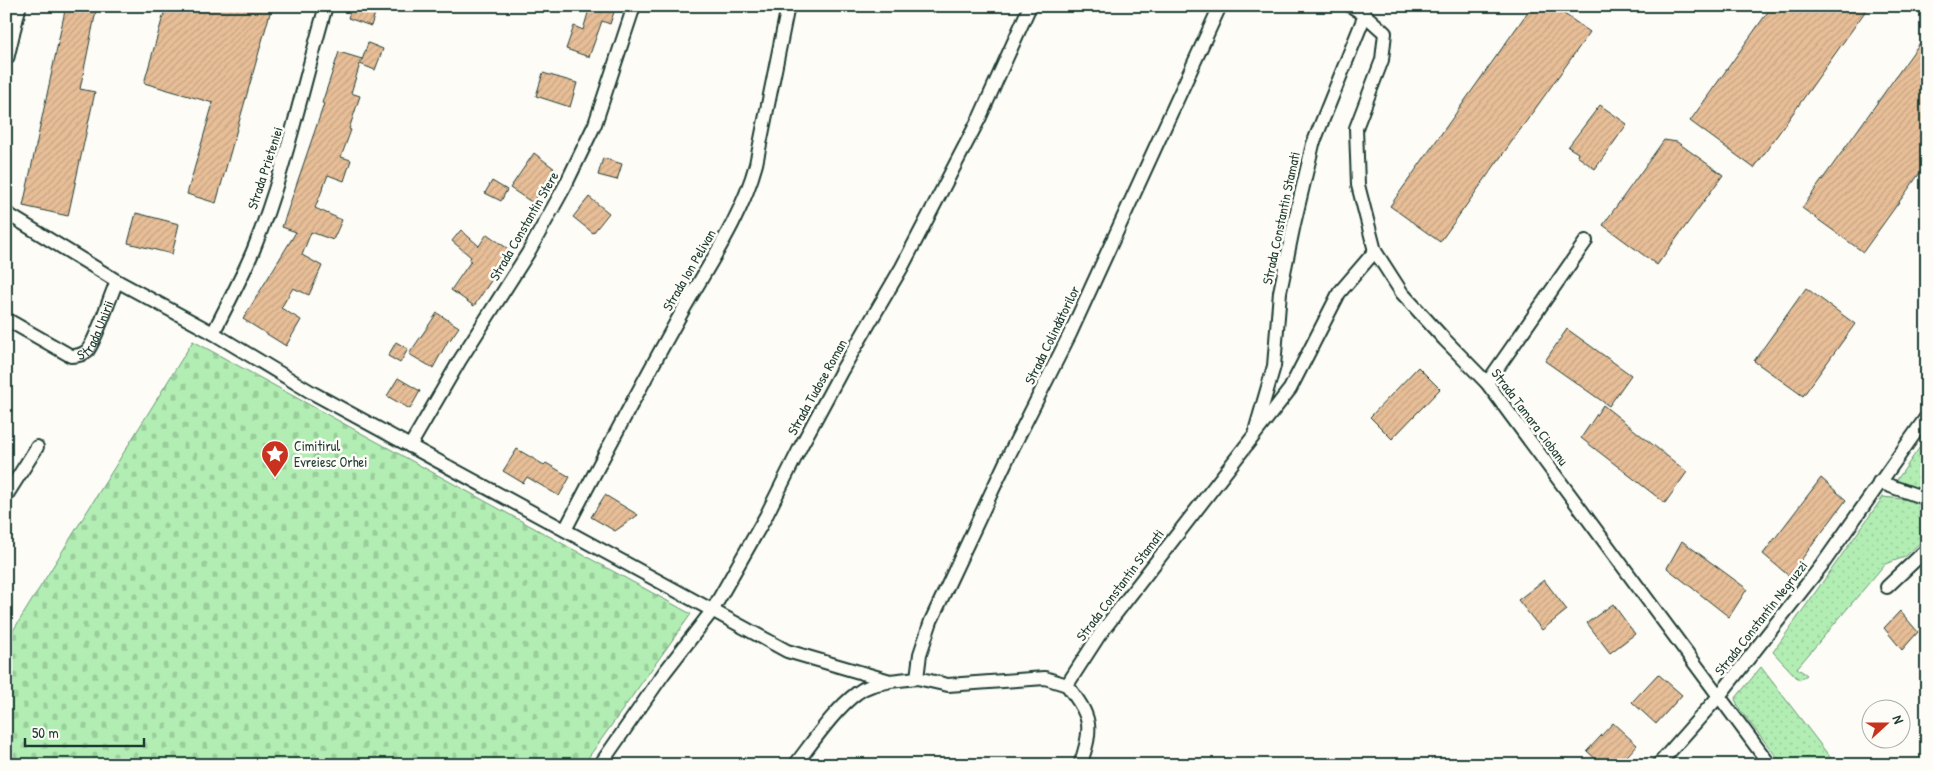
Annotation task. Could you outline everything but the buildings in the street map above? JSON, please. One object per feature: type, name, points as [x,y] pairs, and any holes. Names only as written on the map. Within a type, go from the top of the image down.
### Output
[{"type":"street","points":[[6,58],[18,6]]},
{"type":"street","name":"Strada Prieteniei","points":[[213,333],[236,290],[265,217],[292,132],[326,6]]},
{"type":"street","name":"Strada Constantin Stere","points":[[410,446],[460,360],[528,253],[565,186],[595,124],[634,6]]},
{"type":"street","name":"Strada Ion Pelivan","points":[[565,530],[678,318],[733,224],[749,189],[756,164],[788,6]]},
{"type":"street","name":"Strada Tudose Roman","points":[[600,765],[664,673],[712,611],[766,516],[801,446],[842,370],[902,267],[980,118],[1030,6]]},
{"type":"street","name":"Strada Colindătorilor","points":[[917,678],[920,654],[931,621],[1009,455],[1070,334],[1220,6]]},
{"type":"street","points":[[1351,6],[1365,15]]},
{"type":"street","name":"Strada Tamara Ciobanu","points":[[1365,15],[1385,32],[1382,60],[1356,128],[1358,184],[1375,252],[1402,293],[1444,340],[1487,382],[1770,765]]},
{"type":"street","name":"Strada Constantin Stamati","points":[[1254,436],[1274,366],[1280,292],[1313,144],[1365,15]]},
{"type":"street","name":"Strada Unirii","points":[[6,213],[116,281],[213,333],[311,392],[787,651],[890,681]]},
{"type":"street","points":[[1487,382],[1586,241]]},
{"type":"street","name":"Strada Constantin Stamati","points":[[1067,685],[1100,634],[1290,389],[1339,293],[1375,252]]},
{"type":"street","name":"Strada Unirii","points":[[6,319],[71,356],[79,356],[87,351],[93,339],[116,281]]},
{"type":"street","name":"Strada Constantin Negruzzi","points":[[1658,765],[1719,696],[1822,565],[1927,416]]},
{"type":"street","points":[[6,496],[37,447]]},
{"type":"street","points":[[1879,482],[1927,499]]},
{"type":"street","points":[[1887,588],[1927,550]]},
{"type":"street","points":[[795,765],[841,709],[858,692],[873,684],[917,678],[948,685],[1045,678],[1067,685],[1082,705],[1089,724],[1088,742],[1080,765]]},
{"type":"green space","name":"Cimitirul Evreiesc Orhei","points":[[193,341],[691,614],[583,765],[6,765],[6,642]]},
{"type":"green space","points":[[1927,437],[1927,471],[1922,478],[1927,486],[1927,493],[1894,484]]},
{"type":"green space","points":[[1883,497],[1912,500],[1927,506],[1927,536],[1905,557],[1885,564],[1797,668],[1807,675],[1799,680],[1773,652]]},
{"type":"green space","points":[[1761,667],[1836,765],[1783,765],[1740,710],[1735,699]]},
{"type":"place","name":"Cimitirul Evreiesc Orhei","points":[[275,478]]}]
